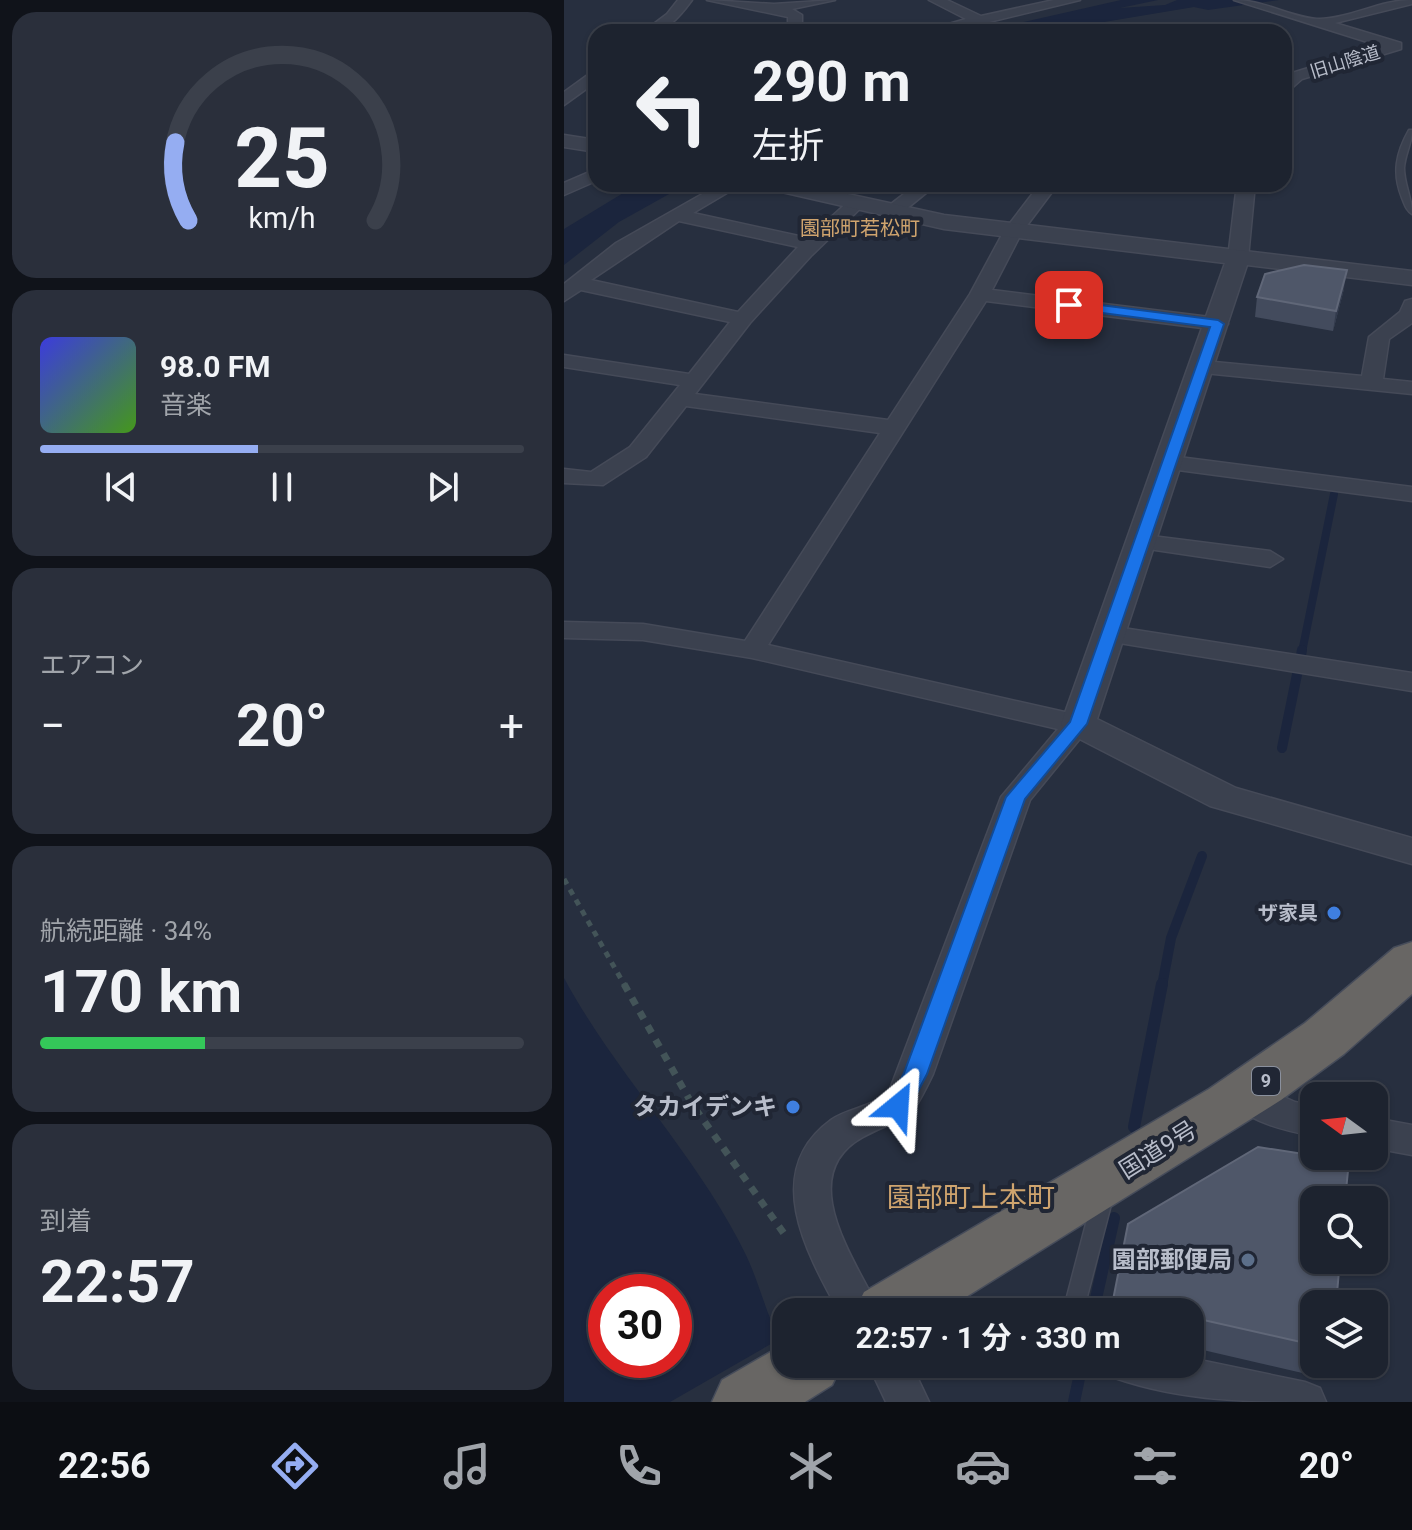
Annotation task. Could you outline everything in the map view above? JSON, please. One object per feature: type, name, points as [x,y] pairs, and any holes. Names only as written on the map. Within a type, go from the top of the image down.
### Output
[{"type":"highway","name":"国道9号","points":[[871,1298],[1107,1181],[1246,1095],[1326,1038],[1382,992],[1412,962]]},
{"type":"highway","points":[[745,1402],[785,1378]]},
{"type":"street","points":[[662,24],[672,17],[685,0]]},
{"type":"street","points":[[714,0],[774,8],[795,15],[795,24]]},
{"type":"street","points":[[774,8],[828,0]]},
{"type":"street","points":[[936,0],[978,20]]},
{"type":"street","points":[[961,24],[1073,0]]},
{"type":"street","points":[[1241,0],[1395,46]]},
{"type":"street","points":[[1294,31],[1411,0]]},
{"type":"street","name":"旧山陰道","points":[[1292,81],[1297,76],[1412,41]]},
{"type":"street","points":[[568,96],[588,80]]},
{"type":"street","points":[[568,96],[588,95]]},
{"type":"street","points":[[564,141],[588,145]]},
{"type":"street","points":[[564,190],[588,178]]},
{"type":"street","points":[[570,289],[609,255],[718,192]]},
{"type":"street","points":[[808,192],[893,211],[1013,231],[1412,278]]},
{"type":"street","points":[[893,211],[918,192]]},
{"type":"street","points":[[752,650],[980,294],[1013,231],[1043,192]]},
{"type":"street","points":[[861,1298],[813,1209],[810,1183],[817,1159],[845,1128],[898,1106],[915,1074],[1016,797],[1078,724],[1218,324],[1238,258],[1245,192]]},
{"type":"street","points":[[564,476],[595,480],[638,452],[743,319],[804,252],[857,203]]},
{"type":"street","points":[[676,215],[814,245]]},
{"type":"street","points":[[570,289],[743,319]]},
{"type":"street","points":[[980,294],[1218,324]]},
{"type":"street","points":[[1371,385],[1379,337],[1410,315],[1412,305]]},
{"type":"street","points":[[564,361],[695,381]]},
{"type":"street","points":[[1204,367],[1412,388]]},
{"type":"street","points":[[681,399],[894,428]]},
{"type":"street","points":[[1171,463],[1412,494]]},
{"type":"street","points":[[1144,542],[1270,559]]},
{"type":"street","points":[[564,630],[643,632],[752,650],[1078,724],[1223,797],[1412,851]]},
{"type":"street","points":[[1110,634],[1412,682]]},
{"type":"street","points":[[1246,1095],[1300,1118]]},
{"type":"street","points":[[1388,1136],[1412,1140]]},
{"type":"street","points":[[896,1378],[908,1402]]},
{"type":"street","points":[[1194,1378],[1305,1402]]},
{"type":"lane","points":[[1412,132],[1403,149],[1400,192],[1412,211]]},
{"type":"lane","points":[[1077,1298],[1107,1181]]},
{"type":"path","points":[[564,879],[692,1104],[779,1231],[790,1239]]},
{"type":"water","points":[[1121,0],[1158,0],[1120,8],[1165,5],[1177,0],[1279,0],[1208,10],[1194,7],[1092,24],[1015,24]]},
{"type":"water","points":[[625,192],[673,192],[619,222],[564,265],[564,229]]},
{"type":"water","points":[[564,978],[608,1049],[705,1184],[746,1255],[772,1322],[772,1378],[800,1378],[823,1402],[564,1402]]},
{"type":"pier","points":[[772,1343],[772,1378],[811,1378],[827,1402],[670,1402]]},
{"type":"building","points":[[1304,265],[1347,270],[1336,311],[1257,297],[1265,274]]},
{"type":"building","points":[[1258,1147],[1300,1153],[1300,1170],[1348,1170],[1346,1186],[1300,1186],[1300,1274],[1339,1274],[1337,1290],[1300,1290],[1300,1342],[1204,1320],[1204,1298],[1113,1298],[1128,1224]]},
{"type":"waterway","points":[[1302,652],[1334,494]]},
{"type":"waterway","points":[[1282,748],[1302,650]]},
{"type":"waterway","points":[[1162,986],[1171,938],[1202,856]]},
{"type":"waterway","points":[[1134,1127],[1162,984]]},
{"type":"waterway","points":[[1096,1298],[1114,1218]]},
{"type":"waterway","points":[[1074,1402],[1079,1378]]},
{"type":"place","name":"ザ家具","points":[[1334,913]]},
{"type":"place","name":"タカイデンキ","points":[[793,1107]]},
{"type":"place","name":"園部郵便局","points":[[1248,1260]]},
{"type":"district","name":"園部町若松町","points":[[860,228]]},
{"type":"district","name":"園部町上本町","points":[[971,1197]]},
{"type":"route","points":[[898,1106],[915,1074],[1016,797],[1078,724],[1218,324],[1069,305]]}]
